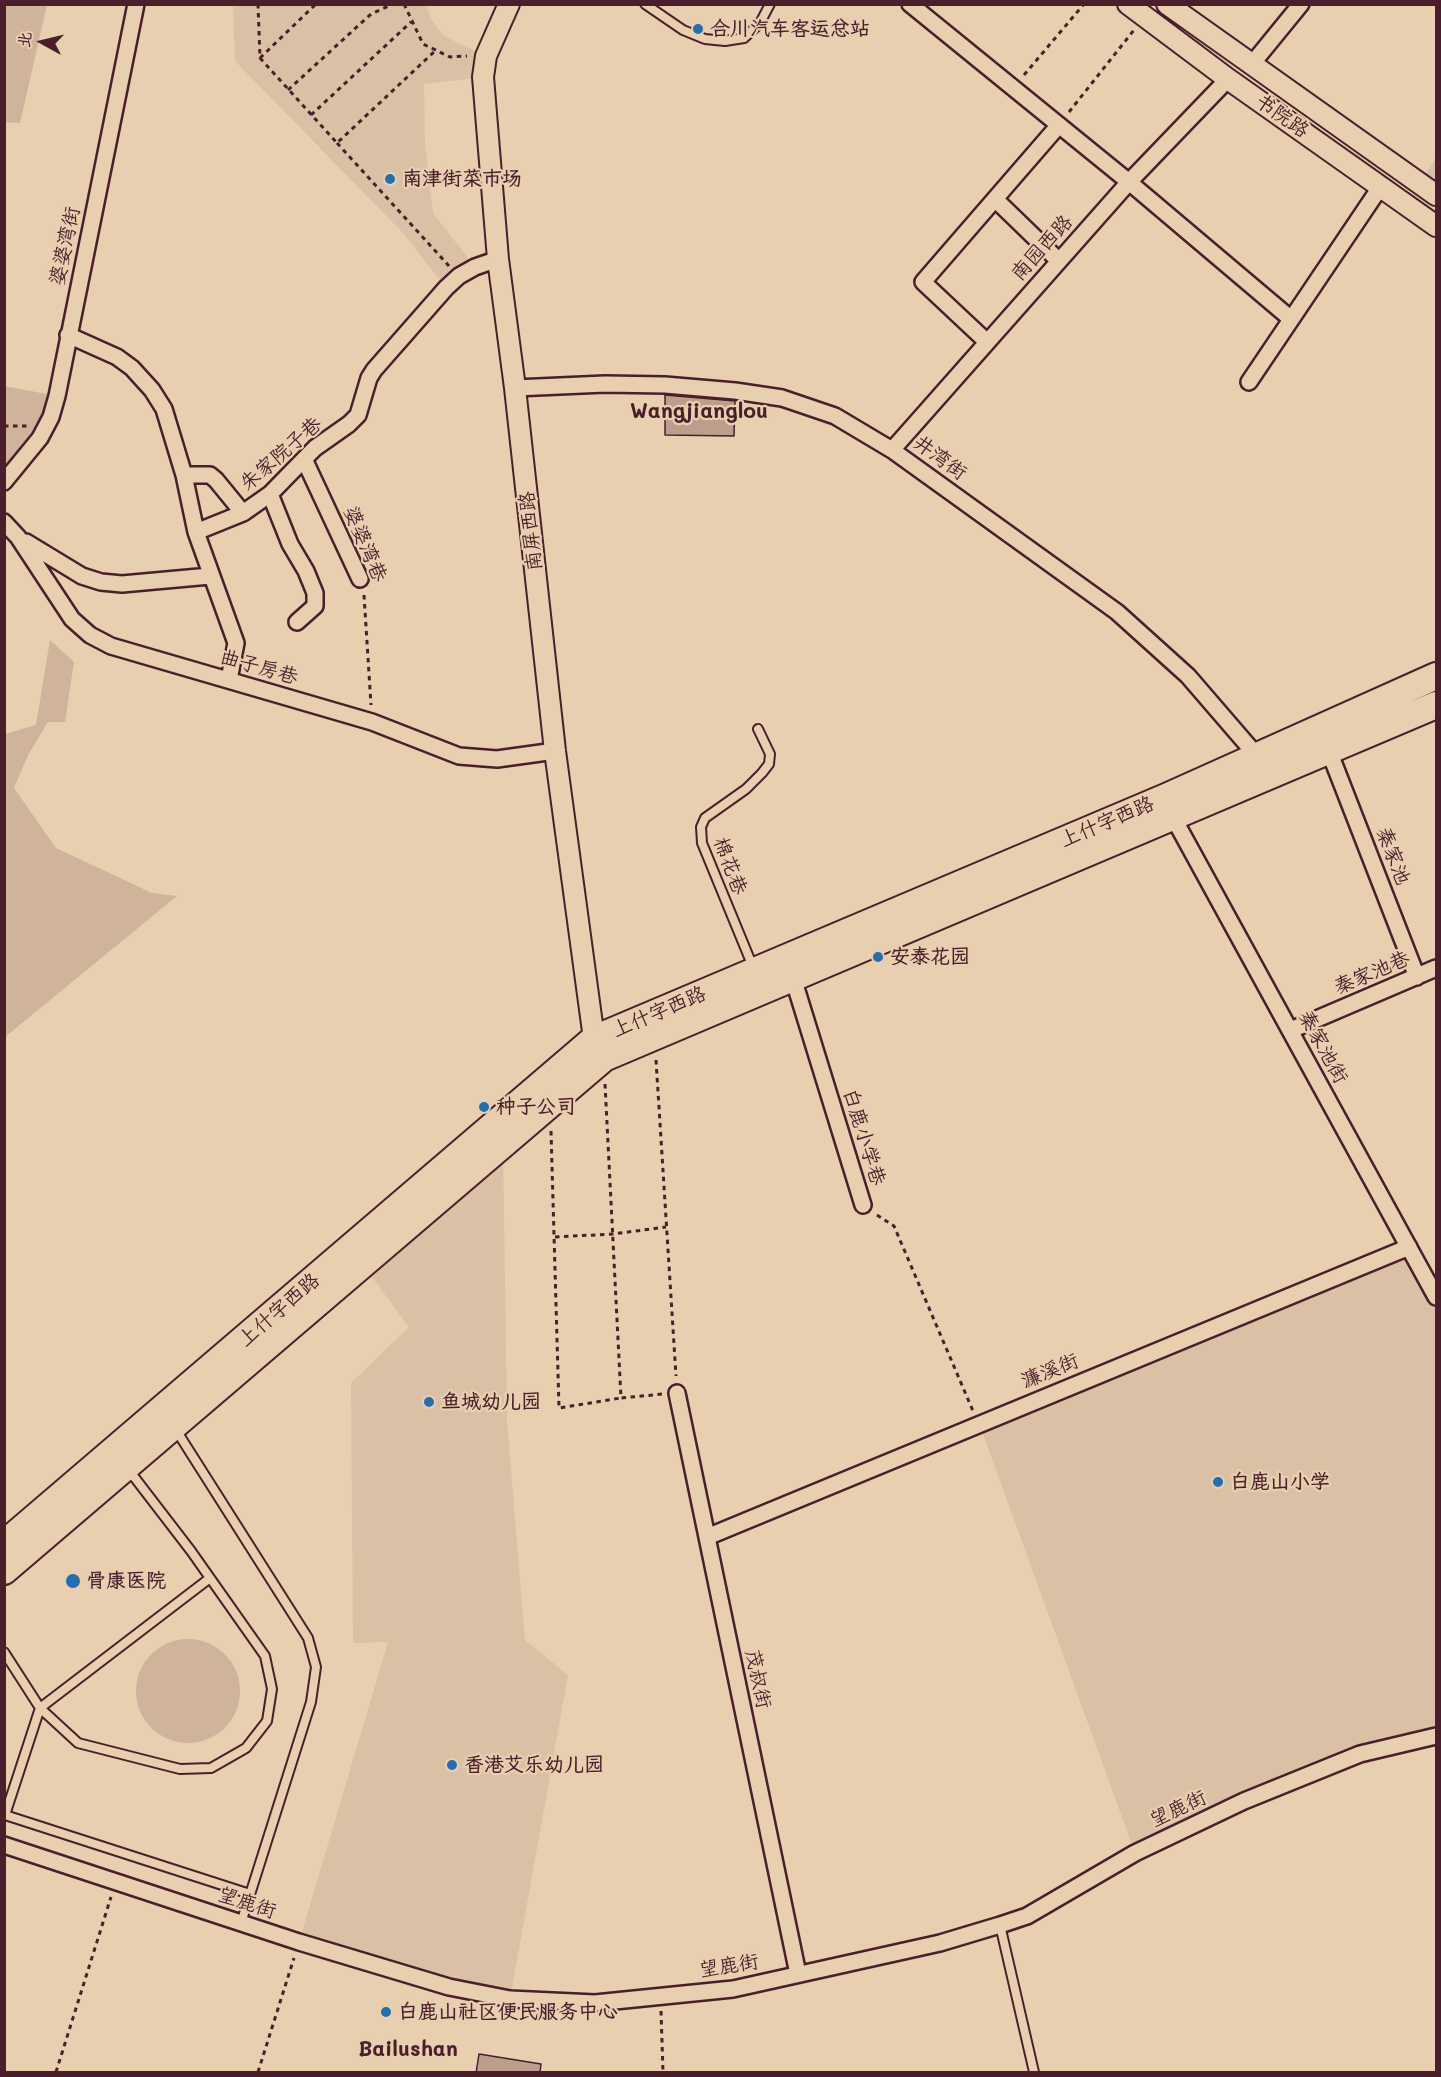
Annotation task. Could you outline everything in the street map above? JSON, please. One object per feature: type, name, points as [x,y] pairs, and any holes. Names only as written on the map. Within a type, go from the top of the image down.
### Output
[{"type":"highway","name":"上什字西路","points":[[4,1544],[599,1049],[754,972],[1155,802],[1437,676]]},
{"type":"highway","name":"上什字西路","points":[[4,1571],[550,1104],[599,1049],[654,1037],[1437,705]]},
{"type":"street","name":"婆婆湾街","points":[[4,482],[40,438],[51,417],[57,396],[136,4]]},
{"type":"street","name":"南屏西路","points":[[509,4],[486,56],[483,77],[498,260],[515,388],[555,751],[599,1049]]},
{"type":"street","points":[[910,4],[1129,182],[1291,318]]},
{"type":"street","name":"书院路","points":[[1128,4],[1228,79],[1437,226]]},
{"type":"street","name":"书院路","points":[[1167,4],[1437,195]]},
{"type":"street","points":[[1252,64],[1300,4]]},
{"type":"street","name":"南园西路","points":[[892,450],[1129,182],[1228,79]]},
{"type":"street","points":[[987,342],[923,282],[1059,125]]},
{"type":"street","points":[[1249,382],[1381,186]]},
{"type":"street","points":[[995,199],[1059,261]]},
{"type":"street","name":"朱家院子巷","points":[[184,475],[210,476],[216,480],[243,513],[270,494],[315,448],[358,415],[369,378],[374,370],[446,288],[459,276],[476,267],[498,260]]},
{"type":"street","points":[[68,335],[117,357],[132,368],[152,390],[164,409],[184,475],[196,532],[210,576],[233,630],[236,643],[229,680]]},
{"type":"street","name":"井湾街","points":[[515,388],[605,384],[665,385],[735,391],[782,398],[835,416],[892,450],[1117,612],[1188,676],[1257,756]]},
{"type":"street","name":"婆婆湾巷","points":[[304,459],[360,579]]},
{"type":"street","points":[[270,494],[290,544],[306,571],[315,593],[315,606],[297,622]]},
{"type":"street","points":[[196,532],[243,513]]},
{"type":"street","name":"曲子房巷","points":[[4,522],[18,537],[72,619],[90,635],[111,646],[372,722],[459,756],[497,759],[555,751]]},
{"type":"street","points":[[18,537],[63,566],[82,576],[101,582],[122,584],[210,576]]},
{"type":"street","name":"秦家池","points":[[1329,751],[1417,977]]},
{"type":"street","name":"秦家池街","points":[[1173,817],[1437,1297]]},
{"type":"street","name":"秦家池巷","points":[[1291,1030],[1437,968]]},
{"type":"street","name":"白鹿小学巷","points":[[794,978],[863,1205]]},
{"type":"street","name":"濂溪街","points":[[707,1537],[1409,1247]]},
{"type":"street","name":"茂叔街","points":[[677,1393],[798,1974]]},
{"type":"street","name":"望鹿街","points":[[4,1845],[299,1942],[449,1987],[510,1999],[595,2003],[733,1989],[940,1943],[1000,1925],[1027,1916],[1135,1853],[1244,1801],[1360,1754],[1437,1736]]},
{"type":"lane","points":[[645,4],[683,30],[705,39],[725,41],[744,38],[760,23],[770,4]]},
{"type":"lane","name":"棉花巷","points":[[754,972],[702,843],[701,827],[705,818],[746,789],[769,764],[770,754],[758,729]]},
{"type":"lane","points":[[173,1427],[308,1638],[316,1666],[311,1702],[241,1923]]},
{"type":"lane","points":[[4,1652],[40,1708],[78,1743],[180,1769],[211,1768],[246,1748],[267,1721],[272,1689],[265,1656],[210,1578],[126,1467]]},
{"type":"lane","points":[[210,1578],[40,1708],[4,1815],[250,1894]]},
{"type":"lane","points":[[1000,1925],[1034,2073]]},
{"type":"path","points":[[258,4],[260,58],[459,276]]},
{"type":"path","points":[[260,58],[316,4]]},
{"type":"path","points":[[288,90],[371,14],[393,4]]},
{"type":"path","points":[[404,4],[423,44],[450,57],[486,56]]},
{"type":"path","points":[[1013,88],[1084,4]]},
{"type":"path","points":[[1059,125],[1145,16]]},
{"type":"path","points":[[311,115],[411,22]]},
{"type":"path","points":[[337,143],[436,50]]},
{"type":"path","points":[[4,426],[45,427]]},
{"type":"path","name":"婆婆湾巷","points":[[360,579],[364,593],[372,722]]},
{"type":"path","points":[[550,1104],[559,1408],[621,1398],[677,1393],[654,1037]]},
{"type":"path","points":[[599,1049],[613,1234],[621,1398]]},
{"type":"path","name":"白鹿小学巷","points":[[863,1205],[894,1226],[979,1423]]},
{"type":"path","points":[[554,1237],[613,1234],[666,1227]]},
{"type":"path","points":[[56,2073],[116,1881]]},
{"type":"path","points":[[258,2073],[299,1942]]},
{"type":"path","points":[[660,1996],[663,2073]]},
{"type":"shaded area","points":[[4,5],[47,5],[20,123],[5,122]]},
{"type":"shaded area","name":"南津街菜市场","points":[[233,5],[426,5],[432,21],[444,36],[486,56],[483,77],[424,84],[425,145],[433,213],[475,267],[446,288],[403,233],[235,61]]},
{"type":"shaded area","points":[[1436,158],[1436,195],[1419,182]]},
{"type":"shaded area","points":[[4,386],[57,396],[51,417],[5,470]]},
{"type":"shaded area","points":[[50,640],[74,662],[65,722],[48,722],[28,755],[14,788],[56,848],[152,893],[177,896],[5,1037],[5,734],[36,725]]},
{"type":"shaded area","points":[[503,1145],[507,1420],[525,1640],[568,1675],[510,1999],[299,1942],[388,1642],[353,1643],[351,1383],[409,1327],[363,1265]]},
{"type":"shaded area","name":"白鹿山小学","points":[[1409,1247],[1436,1297],[1436,1736],[1360,1754],[1135,1853],[979,1423]]},
{"type":"shaded area","points":[[188,1639],[208,1643],[225,1654],[236,1671],[240,1691],[236,1711],[225,1728],[208,1739],[188,1743],[168,1739],[151,1728],[140,1711],[136,1691],[140,1671],[151,1654],[168,1643]]},
{"type":"building","points":[[665,395],[735,401],[734,436],[665,435]]},
{"type":"building","points":[[479,2054],[541,2064],[540,2073],[476,2073]]},
{"type":"place","name":"合川汽车客运总站","points":[[698,29]]},
{"type":"place","name":"南津街菜市场","points":[[390,179]]},
{"type":"place","name":"安泰花园","points":[[878,957]]},
{"type":"place","name":"种子公司","points":[[484,1107]]},
{"type":"place","name":"鱼城幼儿园","points":[[429,1402]]},
{"type":"place","name":"白鹿山小学","points":[[1218,1482]]},
{"type":"place","name":"骨康医院","points":[[73,1581]]},
{"type":"place","name":"香港艾乐幼儿园","points":[[452,1765]]},
{"type":"place","name":"白鹿山社区便民服务中心","points":[[386,2012]]},
{"type":"district","name":"Wangjianglou","points":[[699,412]]},
{"type":"district","name":"Bailushan","points":[[408,2050]]}]
